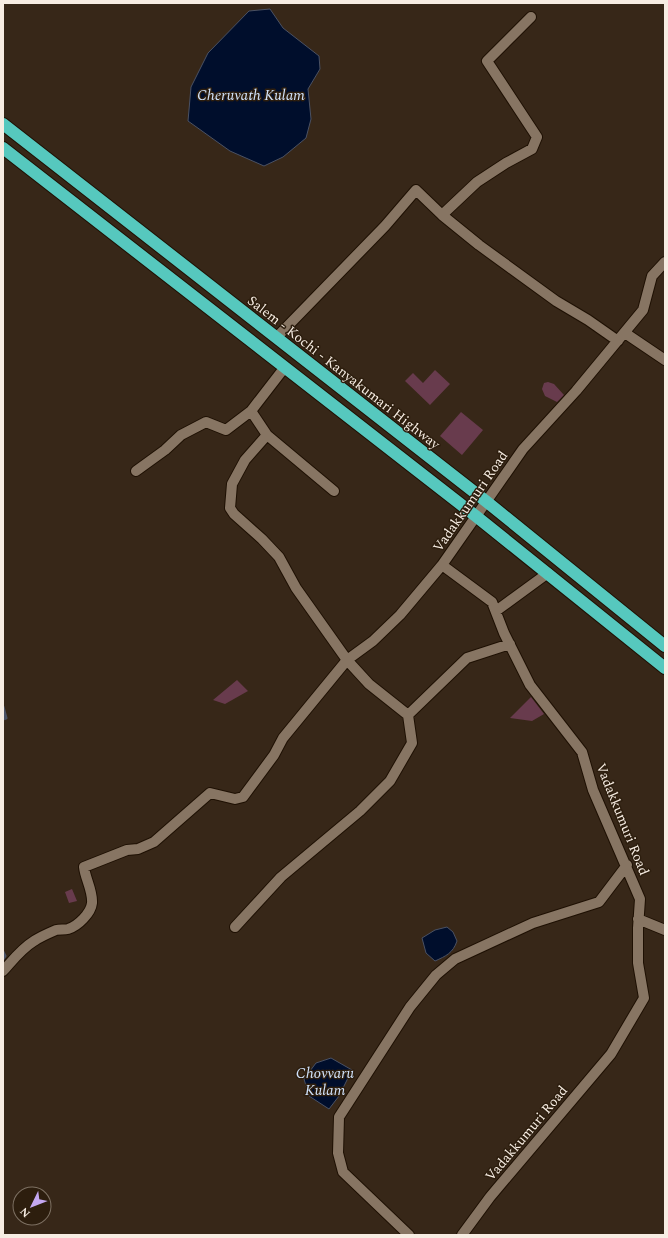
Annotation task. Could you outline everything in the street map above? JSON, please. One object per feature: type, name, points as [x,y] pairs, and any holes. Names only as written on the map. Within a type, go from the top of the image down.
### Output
[{"type":"highway","name":"Salem - Kochi - Kanyakumari Highway","points":[[3,124],[487,502],[665,646]]},
{"type":"highway","points":[[4,150],[477,517],[665,668]]},
{"type":"street","points":[[442,215],[477,182],[506,163],[532,149],[537,137],[487,61],[494,51],[531,17]]},
{"type":"street","points":[[277,337],[385,226],[416,190],[442,215],[556,301],[588,320],[618,341]]},
{"type":"street","name":"Vadakkumuri Road","points":[[462,1235],[490,1197],[611,1054],[644,998],[638,963],[638,919],[640,899],[627,865],[593,790],[582,752],[530,685],[492,602],[442,565],[477,517],[523,449],[576,391],[643,310],[652,276],[665,262]]},
{"type":"street","points":[[625,332],[665,360]]},
{"type":"street","points":[[136,470],[165,450],[181,435],[206,422],[226,430],[251,411],[285,367]]},
{"type":"street","points":[[251,411],[267,435],[334,491]]},
{"type":"street","points":[[235,926],[281,877],[360,812],[390,780],[412,743],[408,715],[369,684],[347,660],[296,588],[279,557],[262,539],[234,514],[230,508],[232,484],[245,460],[267,435]]},
{"type":"street","points":[[3,971],[12,959],[34,941],[57,930],[68,929],[76,925],[88,914],[92,904],[92,897],[86,880],[84,867],[116,854],[138,849],[154,842],[210,793],[235,799],[243,797],[274,755],[283,738],[347,660],[373,640],[400,615],[442,565]]},
{"type":"street","points":[[496,611],[548,573]]},
{"type":"street","points":[[408,715],[467,658],[510,644]]},
{"type":"street","points":[[409,1235],[343,1172],[338,1153],[340,1117],[410,1007],[436,975],[456,959],[533,923],[599,902],[627,865]]},
{"type":"street","points":[[638,919],[665,930]]},
{"type":"water","name":"Cheruvath Kulam","points":[[270,9],[283,28],[319,56],[320,69],[308,89],[311,119],[306,138],[283,157],[264,166],[230,151],[188,121],[191,87],[208,53],[249,11]]},
{"type":"water","points":[[447,927],[453,932],[457,941],[449,954],[435,961],[426,953],[422,938],[435,930]]},
{"type":"water","name":"Chovvaru Kulam","points":[[331,1058],[352,1070],[339,1096],[329,1109],[309,1096],[304,1079],[316,1063]]},
{"type":"building","points":[[435,370],[450,384],[430,405],[405,381],[413,373],[423,383]]},
{"type":"building","points":[[548,382],[554,384],[564,395],[557,402],[545,396],[542,389],[544,383]]},
{"type":"building","points":[[461,412],[483,430],[462,455],[440,436]]},
{"type":"building","points":[[237,680],[248,691],[225,704],[213,700]]},
{"type":"building","points":[[531,697],[544,714],[532,721],[510,718]]},
{"type":"building","points":[[72,889],[77,901],[69,903],[65,892]]},
{"type":"waterway","points":[[3,707],[6,718],[3,719]]},
{"type":"waterway","points":[[3,952],[5,956],[3,959]]}]
